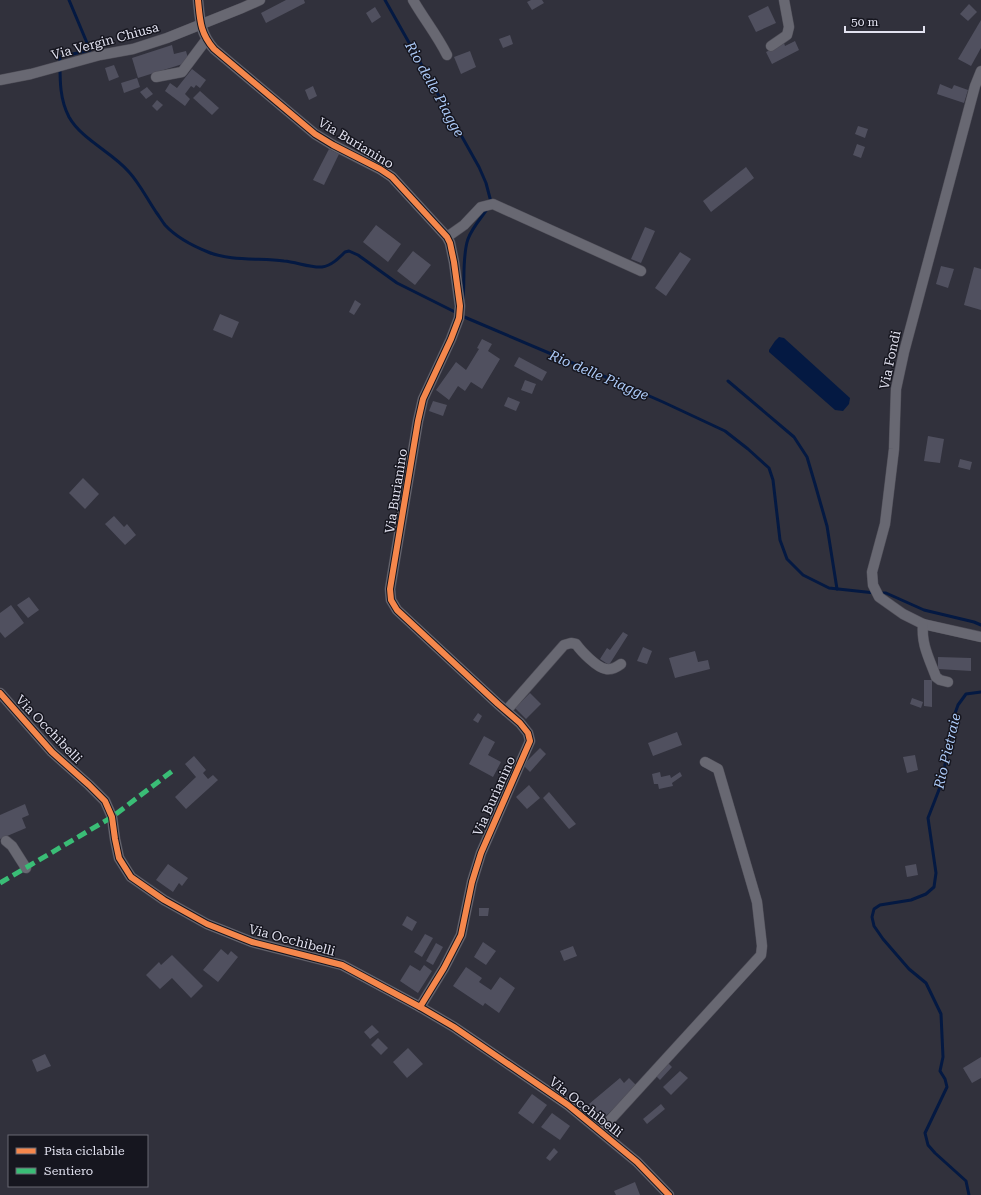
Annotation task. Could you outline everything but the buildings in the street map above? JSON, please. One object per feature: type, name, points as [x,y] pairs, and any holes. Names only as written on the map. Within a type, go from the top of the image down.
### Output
[{"type":"street","name":"Via Burianino","points":[[198,0],[200,24],[206,40],[214,49],[315,134],[392,177],[447,237],[450,243],[460,306],[459,318],[451,339],[423,399],[418,420],[390,589],[391,600],[397,610],[520,723],[528,733],[530,741],[481,853],[472,882],[461,936],[444,968],[420,1007]]},
{"type":"street","name":"Via Vergin Chiusa","points":[[0,80],[31,74],[100,55],[133,49],[168,38],[260,0]]},
{"type":"street","points":[[413,0],[423,17],[438,37],[447,55]]},
{"type":"street","points":[[771,46],[787,35],[790,27],[784,0]]},
{"type":"street","points":[[156,77],[182,72],[206,40]]},
{"type":"street","name":"Via Fondi","points":[[981,71],[975,86],[902,359],[896,389],[894,449],[885,524],[872,572],[873,585],[879,597],[903,614],[924,624],[981,637]]},
{"type":"street","points":[[447,237],[464,225],[481,207],[493,204],[641,271]]},
{"type":"street","points":[[924,624],[924,644],[936,677],[940,680],[948,682]]},
{"type":"street","points":[[506,711],[564,645],[571,643],[576,644],[581,651],[605,669],[614,668],[622,664]]},
{"type":"street","name":"Via Occhibelli","points":[[0,693],[52,752],[105,801],[112,817],[119,858],[131,877],[164,900],[207,924],[252,942],[342,965],[454,1027],[568,1105],[637,1162],[669,1195]]},
{"type":"street","points":[[600,1131],[761,955],[762,946],[755,894],[718,769],[705,762]]},
{"type":"street","points":[[6,841],[12,846],[26,868]]},
{"type":"water","points":[[779,337],[784,338],[850,398],[849,404],[843,411],[835,410],[769,352]]},
{"type":"waterway","points":[[69,0],[90,50],[60,57],[63,102],[69,117],[81,132],[129,172],[165,225],[174,233],[196,247],[216,255],[235,258],[293,262],[313,267],[329,265],[345,252],[349,251],[358,255],[397,283],[457,313]]},
{"type":"waterway","name":"Rio delle Piagge","points":[[385,0],[479,167],[486,183],[490,203]]},
{"type":"waterway","name":"Rio delle Piagge","points":[[463,298],[466,246],[474,227],[488,208]]},
{"type":"waterway","name":"Rio delle Piagge","points":[[462,316],[663,402],[725,431],[769,468],[773,480],[780,540],[787,559],[803,575],[829,588],[875,593]]},
{"type":"waterway","points":[[728,381],[794,437],[807,457],[827,526],[837,589]]},
{"type":"waterway","name":"Rio delle Piagge","points":[[880,593],[886,593],[924,610],[981,625]]},
{"type":"waterway","name":"Rio Pietraie","points":[[969,1195],[966,1181],[928,1145],[925,1133],[947,1087],[945,1079],[940,1071],[943,1057],[941,1014],[926,983],[909,969],[883,939],[874,926],[872,917],[874,909],[880,905],[911,900],[926,894],[934,887],[936,873],[928,818],[942,782],[953,719],[958,705],[966,694],[981,692]]},
{"type":"marked path","points":[[0,883],[112,817],[175,769]]},
{"type":"cycle path","points":[[198,0],[203,32],[214,49],[315,134],[392,177],[447,237],[450,243],[460,306],[459,318],[451,339],[423,399],[390,589],[391,600],[397,610],[520,723],[528,733],[530,741],[481,853],[472,882],[461,935],[444,968],[420,1007]]},
{"type":"cycle path","points":[[0,693],[52,752],[105,801],[112,817],[119,858],[131,877],[164,900],[207,924],[252,942],[342,965],[454,1027],[568,1105],[637,1162],[669,1195]]}]
